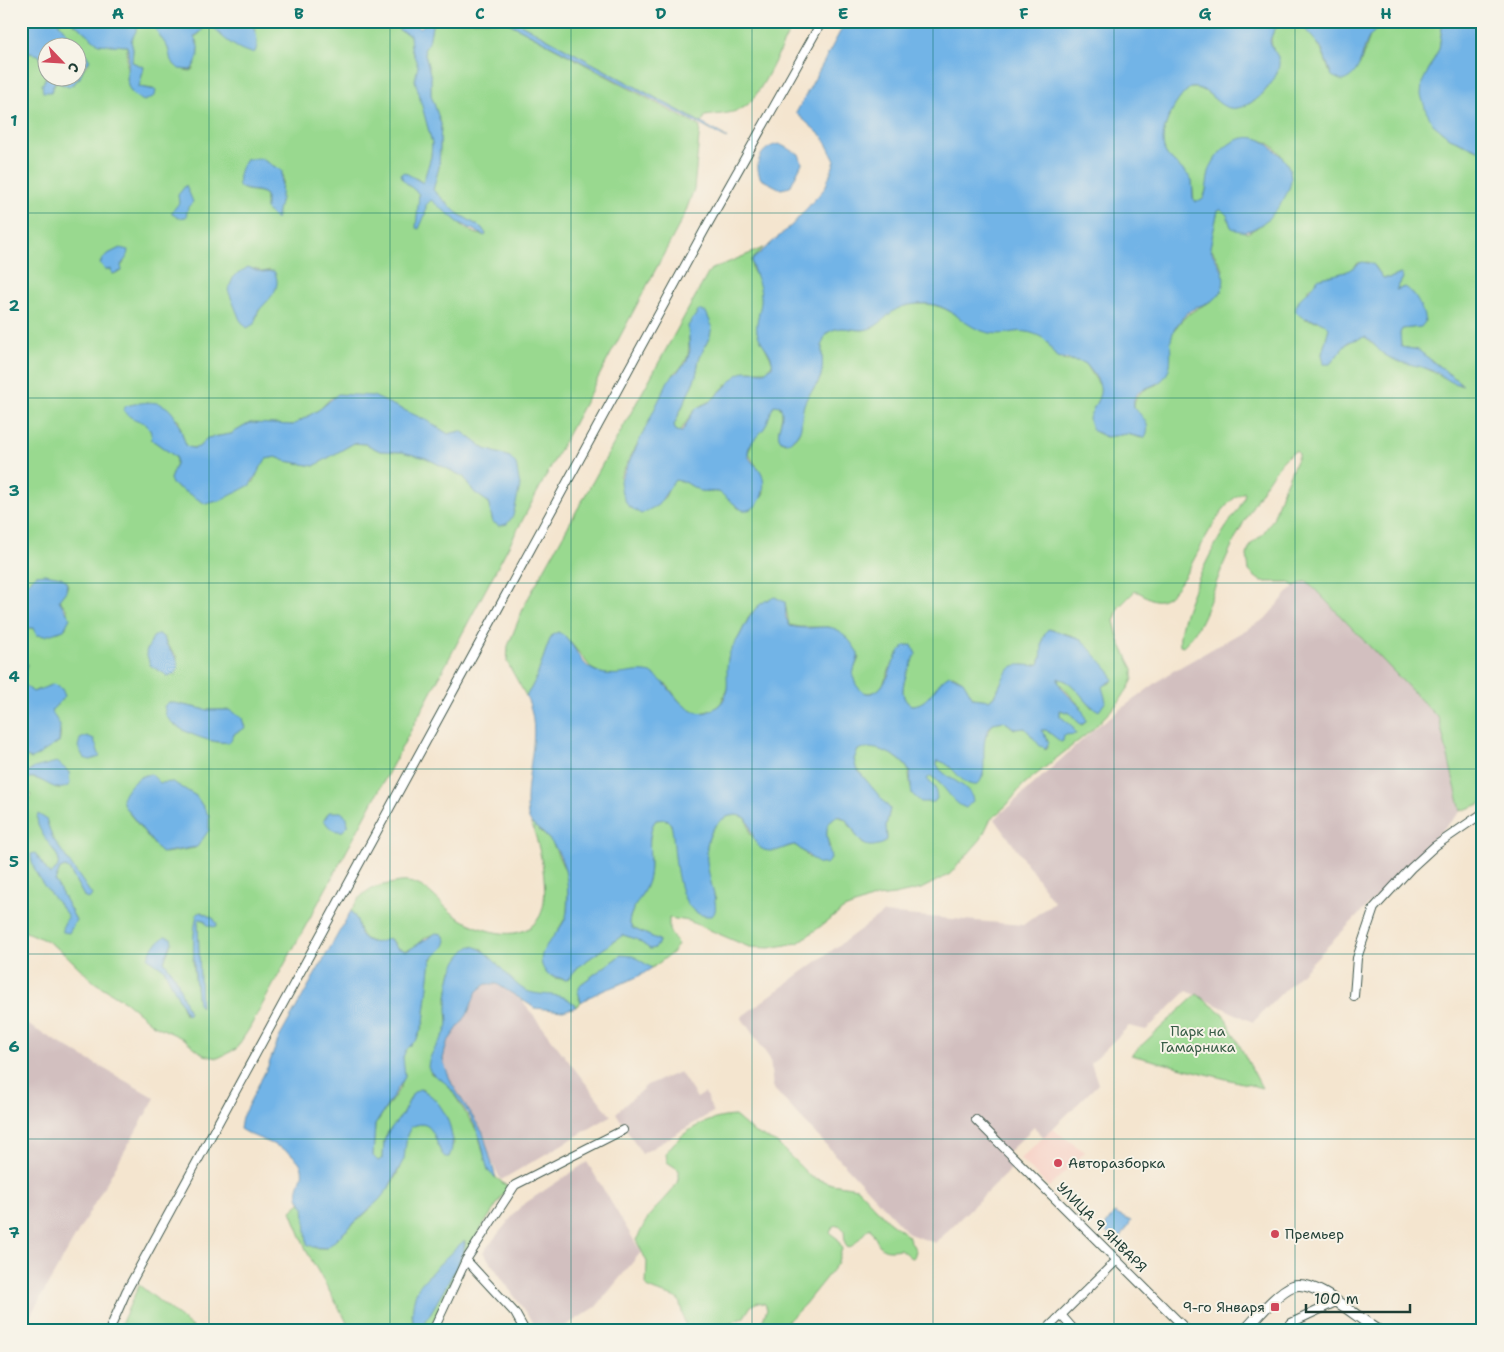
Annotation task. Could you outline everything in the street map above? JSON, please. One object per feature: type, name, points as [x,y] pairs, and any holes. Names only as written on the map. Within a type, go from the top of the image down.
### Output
[{"type":"street","points":[[109,1331],[126,1292],[705,229],[822,21]]},
{"type":"street","points":[[1354,996],[1357,958],[1374,908],[1411,868],[1435,846],[1483,813]]},
{"type":"street","name":"УЛИЦА 9 ЯНВАРЯ","points":[[976,1120],[1188,1331]]},
{"type":"street","points":[[433,1331],[466,1260],[515,1186],[623,1130]]},
{"type":"street","points":[[466,1260],[515,1313],[526,1331]]},
{"type":"street","points":[[1045,1331],[1117,1260]]},
{"type":"street","points":[[1244,1331],[1293,1286],[1308,1285],[1378,1330]]},
{"type":"street","points":[[1291,1323],[1336,1302]]},
{"type":"street","points":[[1061,1315],[1075,1331]]},
{"type":"shaded area","points":[[1307,581],[1439,719],[1461,811],[1253,1022],[1187,991],[1146,1030],[1129,1026],[1091,1063],[1098,1084],[1044,1137],[1034,1127],[1005,1155],[1014,1166],[935,1243],[909,1234],[773,1088],[770,1059],[741,1017],[883,913],[1023,925],[1054,902],[995,819],[1098,726],[1168,674],[1265,619],[1294,586]]},
{"type":"shaded area","points":[[494,983],[503,987],[522,1001],[611,1116],[501,1180],[488,1154],[483,1133],[452,1084],[443,1059],[447,1043],[467,1015],[477,991],[486,984]]},
{"type":"shaded area","points":[[21,1021],[155,1098],[26,1323],[21,1320]]},
{"type":"shaded area","points":[[680,1072],[697,1098],[705,1093],[713,1112],[642,1154],[616,1113],[647,1085]]},
{"type":"shaded area","name":"Авторазборка","points":[[1052,1129],[1085,1152],[1049,1187],[1020,1159]]},
{"type":"shaded area","points":[[587,1162],[641,1252],[596,1307],[557,1331],[539,1331],[483,1252],[521,1206]]},
{"type":"green space","points":[[57,21],[71,21],[99,44],[127,46],[127,78],[132,93],[154,89],[139,87],[144,67],[132,62],[133,49],[131,42],[137,21],[150,21],[162,38],[174,64],[177,67],[190,71],[193,69],[198,43],[194,38],[200,33],[202,25],[198,21],[211,21],[211,25],[233,45],[255,30],[251,21],[399,21],[401,31],[410,35],[413,53],[418,62],[420,97],[432,143],[431,157],[423,183],[416,178],[404,181],[419,194],[417,229],[425,215],[426,203],[431,200],[464,227],[486,235],[482,228],[457,213],[433,190],[439,167],[441,124],[431,95],[431,78],[424,50],[429,41],[433,21],[505,21],[700,127],[694,189],[684,216],[351,843],[249,1029],[236,1049],[218,1058],[204,1055],[184,1039],[152,1024],[126,1002],[94,982],[64,953],[47,941],[21,930],[21,800],[25,805],[31,795],[21,788],[22,782],[26,778],[37,779],[60,790],[35,768],[21,777],[21,755],[26,758],[59,742],[60,729],[51,711],[65,697],[39,689],[33,692],[23,684],[27,664],[21,656],[21,628],[33,628],[36,634],[59,632],[66,628],[67,610],[59,599],[66,591],[68,585],[61,577],[37,575],[21,590],[21,51],[38,55],[38,88],[88,88],[88,38],[71,38]],"holes":[[[273,166],[281,170],[283,179],[276,220],[266,209],[266,195],[239,186]],[[120,248],[124,263],[120,267],[122,271],[112,274],[111,269],[100,263],[106,255]],[[255,268],[263,272],[270,270],[276,278],[275,285],[255,321]],[[332,397],[428,421],[448,434],[461,431],[485,449],[510,457],[493,522],[488,502],[474,492],[464,477],[426,458],[402,452],[380,451],[366,444],[354,443],[314,466],[286,461],[276,457],[266,459],[261,463],[254,482],[170,479],[176,464],[176,457],[152,440],[151,429],[148,424],[178,419],[186,447],[198,448],[207,438],[231,434],[250,423],[293,425],[320,409]],[[164,637],[167,645],[178,658],[146,652]],[[169,702],[207,710],[229,710],[235,733],[230,742],[224,743],[203,738],[178,727]],[[150,774],[160,783],[182,788],[196,796],[209,816],[195,848],[165,853],[160,852],[128,812],[133,783]],[[46,819],[52,837],[91,895],[85,898],[69,869],[65,867],[60,869],[55,881],[76,920],[68,921],[68,916],[36,873],[35,853],[50,875],[59,862],[58,857],[39,826]],[[201,912],[214,919],[208,926],[204,920],[199,919],[198,921],[200,1006],[198,1004],[193,961],[197,914]],[[172,942],[164,961],[176,978],[185,1014],[174,986],[152,948]]]},
{"type":"green space","points":[[515,21],[794,21],[766,79],[752,100],[737,111],[705,116],[702,123]]},
{"type":"green space","points":[[1285,21],[1294,22],[1308,31],[1319,46],[1329,71],[1360,64],[1370,36],[1384,21],[1443,21],[1439,49],[1428,71],[1433,124],[1450,138],[1483,152],[1483,803],[1461,811],[1439,719],[1307,581],[1294,586],[1289,582],[1262,582],[1249,571],[1247,555],[1250,545],[1262,535],[1273,519],[1282,492],[1299,454],[1296,451],[1287,457],[1277,468],[1254,503],[1222,568],[1202,620],[1183,646],[1180,645],[1180,634],[1183,619],[1195,586],[1219,539],[1240,507],[1245,492],[1232,500],[1220,513],[1190,567],[1170,595],[1157,600],[1150,599],[1135,591],[1119,607],[1114,621],[1119,641],[1133,669],[1133,679],[1129,687],[1119,702],[1092,730],[1023,785],[1007,805],[990,820],[981,839],[950,874],[921,889],[876,897],[844,909],[798,943],[769,948],[749,947],[689,921],[669,918],[669,930],[678,945],[672,953],[652,968],[621,955],[581,984],[579,999],[581,1002],[576,1007],[567,999],[536,995],[525,991],[504,974],[481,948],[452,970],[447,996],[448,1025],[430,1073],[444,1081],[450,1088],[477,1131],[489,1172],[508,1187],[463,1257],[429,1331],[352,1331],[307,1252],[291,1211],[300,1203],[304,1206],[315,1248],[325,1248],[365,1214],[391,1184],[400,1168],[406,1137],[411,1127],[419,1124],[430,1128],[441,1153],[445,1157],[454,1143],[447,1120],[439,1105],[428,1093],[421,1089],[413,1093],[402,1115],[388,1132],[384,1141],[383,1158],[378,1161],[373,1156],[375,1125],[400,1088],[405,1075],[402,1062],[404,1052],[417,1039],[424,1022],[430,965],[445,937],[439,933],[426,937],[414,948],[404,951],[397,948],[393,941],[388,938],[381,943],[367,940],[360,932],[355,916],[351,911],[362,895],[382,885],[408,882],[430,892],[454,915],[470,924],[503,933],[524,931],[533,925],[540,916],[544,895],[541,856],[531,823],[552,842],[568,877],[567,915],[557,932],[546,972],[555,978],[567,980],[579,966],[623,935],[636,939],[650,949],[655,948],[659,940],[632,928],[629,922],[649,876],[651,832],[656,820],[663,819],[669,821],[716,900],[706,859],[709,838],[713,829],[723,819],[733,815],[743,816],[746,818],[751,835],[773,851],[794,845],[801,849],[809,858],[830,848],[827,830],[829,822],[837,816],[845,819],[863,844],[885,843],[890,809],[856,768],[854,759],[858,750],[864,748],[878,749],[898,759],[908,769],[911,788],[933,802],[936,800],[935,788],[927,779],[929,776],[933,777],[946,789],[964,787],[942,772],[937,764],[937,760],[946,763],[967,783],[983,776],[983,742],[993,723],[1004,721],[1014,729],[1025,728],[1045,749],[1048,748],[1047,738],[1040,730],[1046,730],[1062,742],[1063,736],[1072,726],[1060,716],[1060,710],[1070,713],[1081,725],[1084,724],[1080,706],[1059,683],[1058,678],[1071,683],[1092,708],[1103,686],[1112,682],[1110,672],[1074,636],[1049,629],[1039,664],[1033,666],[1022,665],[1004,677],[995,694],[989,700],[973,698],[963,681],[953,675],[942,682],[924,701],[911,705],[903,695],[903,688],[907,673],[916,654],[892,664],[881,687],[874,692],[865,692],[857,687],[853,678],[853,671],[859,658],[830,627],[789,625],[785,602],[751,613],[728,658],[729,684],[721,703],[713,710],[700,713],[683,706],[667,685],[627,675],[603,674],[592,669],[566,637],[558,632],[552,635],[538,674],[526,696],[507,662],[508,646],[525,604],[710,270],[763,248],[752,260],[752,269],[760,282],[762,298],[757,331],[773,363],[767,371],[750,371],[726,385],[711,401],[695,409],[679,433],[674,429],[674,425],[696,376],[699,359],[710,336],[688,328],[689,347],[687,358],[675,372],[620,477],[664,499],[672,482],[675,480],[685,482],[700,491],[719,492],[726,495],[739,509],[762,496],[764,492],[762,475],[748,453],[753,440],[765,427],[773,405],[778,405],[782,410],[778,433],[781,440],[785,443],[797,436],[805,401],[820,379],[822,343],[827,333],[841,328],[868,329],[891,311],[910,305],[927,304],[936,306],[988,332],[1024,330],[1040,335],[1048,341],[1057,357],[1063,360],[1080,361],[1086,364],[1100,386],[1101,394],[1093,409],[1092,430],[1106,437],[1127,434],[1141,438],[1134,405],[1136,399],[1140,393],[1158,384],[1168,345],[1178,325],[1186,316],[1211,302],[1223,269],[1210,247],[1218,210],[1221,209],[1227,215],[1231,227],[1247,233],[1254,230],[1272,214],[1289,188],[1286,165],[1277,150],[1261,140],[1243,139],[1226,147],[1219,154],[1215,160],[1205,194],[1199,202],[1194,202],[1192,180],[1167,155],[1164,147],[1163,138],[1168,119],[1178,101],[1190,88],[1201,89],[1220,103],[1231,107],[1244,106],[1262,95],[1273,78],[1276,67],[1278,57],[1272,47],[1271,38],[1279,25]],"holes":[[[1368,262],[1375,266],[1383,278],[1390,278],[1400,274],[1402,280],[1396,290],[1403,288],[1418,327],[1402,329],[1400,333],[1401,347],[1418,350],[1461,383],[1461,386],[1419,365],[1400,362],[1385,355],[1365,337],[1349,342],[1330,364],[1322,354],[1329,328],[1323,322],[1305,319],[1308,289],[1324,279],[1351,270],[1358,263]],[[465,1241],[461,1258],[455,1270],[422,1328],[417,1329],[413,1325],[412,1314],[417,1294],[426,1278]]]},
{"type":"green space","name":"Парк на Гамарника","points":[[1197,994],[1223,1014],[1262,1088],[1131,1055]]},
{"type":"green space","points":[[735,1116],[755,1133],[777,1143],[811,1177],[832,1184],[857,1188],[887,1220],[908,1236],[916,1251],[914,1257],[911,1258],[900,1249],[883,1249],[870,1228],[848,1248],[845,1244],[844,1230],[839,1225],[833,1226],[830,1233],[838,1239],[842,1249],[837,1264],[804,1305],[778,1331],[759,1331],[767,1309],[765,1304],[758,1302],[751,1306],[744,1317],[727,1325],[729,1331],[687,1331],[679,1300],[646,1286],[647,1262],[636,1240],[650,1215],[677,1183],[679,1170],[667,1162],[666,1153],[672,1145],[687,1132],[705,1122]]},
{"type":"green space","points":[[139,1285],[197,1331],[118,1331]]},
{"type":"water","points":[[21,21],[57,21],[71,38],[38,38],[38,55],[21,51]]},
{"type":"water","points":[[71,21],[137,21],[136,31],[131,41],[133,49],[132,62],[144,67],[139,87],[156,90],[155,96],[144,101],[135,96],[130,90],[127,77],[129,54],[127,46],[99,44]]},
{"type":"water","points":[[150,21],[198,21],[202,25],[202,31],[194,37],[198,46],[198,54],[191,70],[179,69],[171,61],[168,48]]},
{"type":"water","points":[[211,21],[251,21],[257,40],[255,52],[244,50],[229,42],[222,37]]},
{"type":"water","points":[[399,21],[412,21],[420,28],[428,21],[433,21],[429,42],[424,50],[431,78],[431,95],[441,124],[439,167],[433,190],[457,213],[482,228],[486,234],[485,236],[458,222],[431,200],[426,205],[425,215],[419,229],[416,228],[419,194],[403,180],[401,174],[404,172],[423,183],[431,157],[432,143],[415,80],[418,66],[411,48],[410,35],[399,30]]},
{"type":"water","points":[[505,21],[515,21],[725,136],[727,139]]},
{"type":"water","points":[[846,21],[1285,21],[1274,30],[1270,40],[1279,61],[1278,69],[1270,85],[1263,93],[1246,105],[1230,108],[1220,104],[1207,92],[1197,88],[1190,88],[1184,93],[1173,109],[1163,138],[1167,155],[1192,180],[1193,198],[1196,202],[1204,198],[1209,172],[1219,154],[1234,141],[1243,138],[1261,140],[1281,156],[1289,167],[1290,185],[1286,195],[1271,216],[1251,230],[1241,231],[1231,227],[1227,215],[1221,209],[1218,210],[1210,247],[1222,270],[1223,286],[1216,298],[1192,309],[1181,319],[1171,338],[1171,358],[1168,372],[1160,382],[1144,389],[1136,396],[1134,407],[1145,421],[1148,429],[1144,438],[1127,434],[1106,437],[1092,430],[1089,418],[1099,396],[1100,386],[1097,380],[1086,364],[1057,357],[1041,337],[1026,332],[990,333],[979,330],[936,305],[909,305],[892,312],[871,328],[860,330],[839,328],[827,333],[822,347],[821,376],[805,402],[798,434],[787,443],[781,441],[778,433],[782,411],[780,406],[774,405],[765,427],[750,445],[748,456],[761,472],[764,484],[761,497],[754,507],[749,510],[742,510],[719,492],[700,491],[685,482],[675,480],[658,505],[641,514],[628,506],[622,494],[620,481],[668,381],[686,363],[690,351],[688,326],[699,310],[706,312],[712,326],[710,336],[699,359],[696,376],[674,425],[676,431],[682,432],[695,409],[711,401],[737,375],[745,371],[764,372],[772,367],[771,358],[757,332],[761,297],[752,260],[792,225],[825,188],[835,161],[823,137],[796,113]]},
{"type":"water","points":[[1296,21],[1384,21],[1370,36],[1354,74],[1342,81],[1332,76],[1321,47]]},
{"type":"water","points":[[1443,21],[1483,21],[1483,152],[1450,138],[1433,124],[1421,95],[1422,83],[1439,49]]},
{"type":"water","points":[[42,88],[52,88],[51,92],[43,92]]},
{"type":"water","points":[[779,144],[799,154],[802,163],[790,187],[781,189],[761,179],[758,167],[758,162],[763,152],[767,148]]},
{"type":"water","points":[[247,159],[262,159],[282,171],[281,198],[276,220],[266,209],[266,195],[239,186],[240,171]]},
{"type":"water","points":[[186,185],[193,202],[188,207],[186,217],[178,218],[171,213],[179,203],[178,195]]},
{"type":"water","points":[[120,248],[128,250],[127,257],[121,265],[122,271],[112,274],[111,269],[105,270],[100,263],[106,255]]},
{"type":"water","points":[[1362,262],[1373,264],[1383,278],[1390,278],[1401,274],[1403,278],[1396,290],[1405,287],[1409,289],[1421,307],[1425,322],[1421,327],[1402,329],[1400,333],[1401,347],[1418,350],[1463,385],[1452,382],[1430,369],[1403,363],[1391,358],[1382,353],[1365,337],[1348,342],[1330,364],[1324,364],[1322,354],[1329,328],[1322,322],[1300,315],[1296,312],[1296,307],[1317,279],[1346,272]]},
{"type":"water","points":[[248,267],[262,272],[274,271],[277,283],[271,297],[258,312],[254,324],[247,328],[240,320],[228,290],[234,276]]},
{"type":"water","points":[[338,394],[373,396],[428,421],[448,434],[461,431],[485,449],[510,457],[516,464],[520,486],[513,516],[507,524],[499,526],[493,522],[488,502],[474,492],[464,477],[426,458],[402,452],[380,451],[366,444],[354,443],[314,466],[286,461],[276,457],[266,459],[250,485],[222,500],[206,504],[172,484],[170,479],[176,464],[176,457],[152,440],[151,432],[145,424],[132,418],[123,410],[126,406],[140,403],[152,402],[161,404],[173,414],[186,446],[196,448],[207,438],[231,434],[250,423],[293,425],[320,409]]},
{"type":"water","points":[[45,574],[61,577],[67,581],[66,591],[59,600],[70,618],[64,630],[45,636],[37,635],[33,628],[21,628],[21,590],[36,575]]},
{"type":"water","points":[[775,597],[785,602],[786,618],[790,626],[801,628],[827,627],[841,633],[849,640],[858,653],[853,676],[858,687],[864,692],[872,693],[880,688],[887,678],[900,650],[905,646],[912,645],[916,654],[907,673],[903,688],[903,695],[911,705],[923,702],[940,682],[950,675],[963,681],[973,698],[989,700],[996,693],[1008,670],[1012,667],[1039,664],[1042,655],[1043,637],[1048,629],[1081,639],[1110,672],[1113,680],[1102,687],[1106,701],[1099,711],[1088,703],[1075,688],[1065,680],[1058,678],[1062,688],[1081,708],[1086,721],[1080,724],[1070,713],[1060,710],[1060,716],[1072,726],[1076,734],[1064,735],[1061,742],[1046,730],[1041,730],[1049,742],[1046,748],[1040,746],[1025,728],[1015,729],[1004,721],[993,723],[985,739],[983,772],[977,785],[965,782],[947,765],[936,761],[938,767],[948,777],[967,789],[971,795],[973,801],[966,808],[956,802],[936,779],[931,776],[927,779],[935,788],[937,798],[934,802],[921,802],[912,794],[909,771],[900,760],[886,752],[871,748],[858,750],[854,759],[856,768],[890,809],[886,826],[887,839],[884,843],[878,845],[870,846],[864,844],[859,840],[848,822],[837,816],[828,825],[827,836],[831,859],[826,864],[819,864],[795,845],[774,851],[765,850],[756,843],[746,818],[736,815],[723,819],[711,833],[707,846],[709,875],[715,900],[715,910],[712,916],[699,914],[690,906],[683,895],[676,865],[671,824],[666,819],[656,820],[651,832],[649,876],[629,922],[632,928],[659,940],[657,945],[650,949],[636,939],[623,935],[579,966],[567,980],[548,975],[542,966],[541,958],[548,943],[564,920],[567,912],[568,891],[565,871],[558,852],[545,835],[533,825],[528,816],[527,801],[533,725],[531,710],[526,696],[538,674],[552,635],[558,632],[564,636],[583,662],[593,670],[609,674],[651,673],[663,682],[681,703],[700,713],[712,710],[724,700],[727,687],[727,666],[731,650],[749,617],[757,607]]},
{"type":"water","points":[[159,634],[163,637],[178,664],[176,673],[168,676],[150,665],[146,652],[153,637]]},
{"type":"water","points":[[21,656],[27,664],[23,684],[33,692],[54,684],[62,689],[65,696],[51,711],[60,725],[59,742],[32,759],[21,755]]},
{"type":"water","points":[[169,702],[207,710],[229,710],[242,718],[245,728],[235,733],[230,742],[215,741],[196,736],[178,727],[167,717],[164,706]]},
{"type":"water","points":[[87,736],[94,739],[100,757],[90,760],[84,758],[78,747],[80,739]]},
{"type":"water","points":[[57,762],[69,772],[70,784],[64,788],[58,788],[33,778],[21,783],[21,777],[34,768]]},
{"type":"water","points":[[151,774],[160,783],[173,782],[196,796],[209,816],[209,830],[197,847],[161,853],[124,806],[122,799],[130,786],[137,779]]},
{"type":"water","points":[[329,812],[341,812],[347,817],[348,825],[343,831],[334,830],[326,823],[324,820]]},
{"type":"water","points":[[38,814],[46,819],[52,837],[92,895],[89,899],[85,898],[69,869],[65,867],[60,869],[55,881],[76,920],[69,933],[63,932],[62,928],[68,916],[45,887],[32,862],[31,854],[35,853],[50,875],[56,869],[59,862],[58,857],[38,825]]},
{"type":"water","points":[[351,911],[357,920],[360,934],[370,942],[389,938],[397,948],[407,951],[436,933],[442,934],[446,940],[444,947],[431,959],[424,1022],[417,1039],[406,1050],[403,1057],[405,1077],[375,1125],[373,1156],[378,1161],[383,1158],[384,1141],[388,1132],[402,1115],[413,1093],[419,1089],[427,1093],[442,1108],[450,1128],[452,1148],[449,1157],[445,1157],[441,1153],[434,1134],[426,1125],[419,1124],[411,1127],[407,1135],[404,1159],[388,1189],[379,1200],[327,1248],[313,1247],[307,1244],[304,1207],[298,1195],[302,1173],[299,1161],[275,1145],[240,1129],[242,1117],[268,1066],[279,1038]]},
{"type":"water","points":[[201,912],[214,919],[217,924],[216,927],[208,926],[204,920],[200,919],[198,921],[201,1007],[198,1004],[193,948],[197,914]]},
{"type":"water","points":[[165,936],[171,938],[172,942],[164,961],[176,978],[189,1013],[187,1015],[164,969],[148,958],[152,948]]},
{"type":"water","points":[[471,946],[491,957],[523,989],[536,994],[565,998],[576,1007],[563,1011],[535,1008],[497,984],[486,984],[477,991],[467,1015],[447,1043],[443,1059],[446,1069],[452,1084],[483,1133],[496,1178],[489,1172],[478,1132],[471,1118],[447,1085],[432,1073],[428,1067],[433,1051],[447,1028],[449,982],[459,958]]},
{"type":"water","points":[[621,955],[633,956],[652,968],[635,978],[581,1002],[578,991],[581,984]]},
{"type":"water","points":[[1114,1213],[1131,1221],[1119,1241],[1103,1230]]},
{"type":"water","points":[[464,1241],[461,1256],[448,1283],[422,1328],[417,1329],[412,1315],[418,1288]]},
{"type":"place","name":"Авторазборка","points":[[1058,1163]]},
{"type":"place","name":"Премьер","points":[[1275,1234]]},
{"type":"place","name":"9-го Января","points":[[1275,1307]]}]
